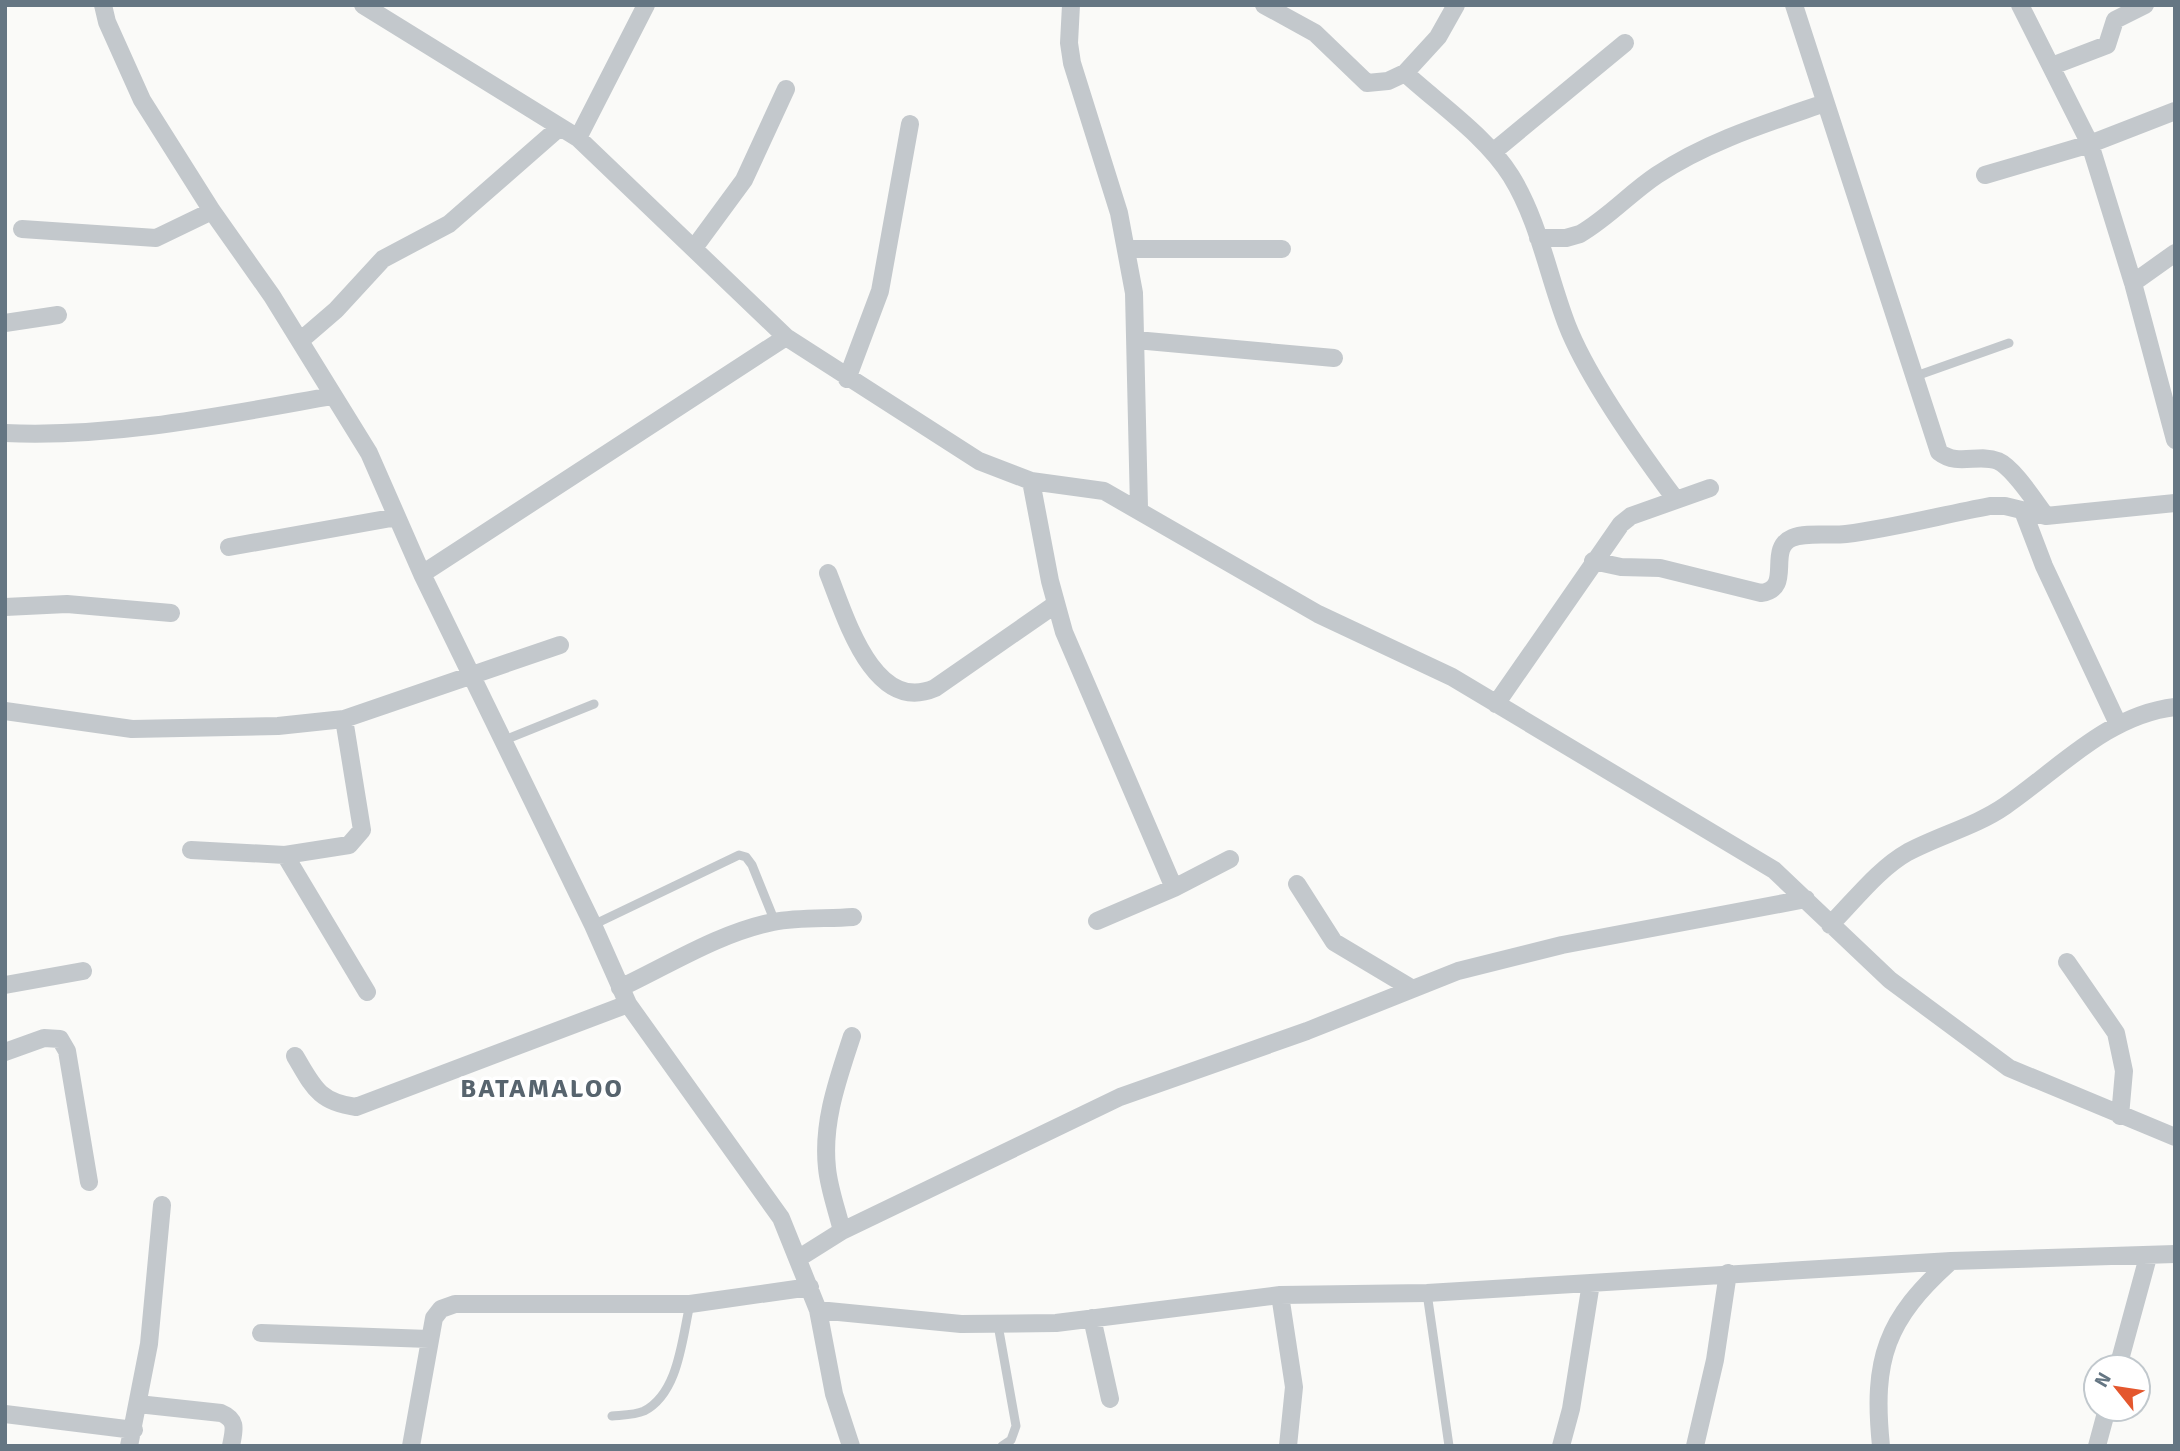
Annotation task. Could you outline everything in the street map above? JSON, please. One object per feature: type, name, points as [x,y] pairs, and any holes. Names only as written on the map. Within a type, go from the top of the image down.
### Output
[{"type":"street","points":[[103,5],[107,22],[142,100],[212,211],[300,341],[369,453],[422,573],[593,925],[624,996],[782,1218],[818,1310],[834,1394],[851,1446]]},
{"type":"street","points":[[363,5],[578,138],[786,337],[847,379],[979,461],[1031,481],[1104,491],[1139,508],[1318,614],[1404,652],[1496,704],[1750,854],[1807,899],[1830,925],[1890,980],[2009,1068],[2119,1116],[2175,1137]]},
{"type":"street","points":[[578,138],[646,5]]},
{"type":"street","points":[[1071,5],[1069,43],[1072,63],[1119,213],[1134,293],[1139,508]]},
{"type":"street","points":[[1264,5],[1315,33],[1367,83],[1388,81],[1405,73],[1438,37],[1456,5]]},
{"type":"street","points":[[1794,5],[1939,452],[1959,461],[1987,459],[2002,463],[2046,516]]},
{"type":"street","points":[[2020,5],[2090,144],[2167,388],[2175,440]]},
{"type":"street","points":[[2052,66],[2107,45],[2115,20],[2145,5]]},
{"type":"street","points":[[1493,152],[1625,43]]},
{"type":"street","points":[[1405,73],[1493,152],[1521,193],[1568,327],[1584,359],[1631,435],[1676,500]]},
{"type":"street","points":[[694,248],[744,180],[786,89]]},
{"type":"street","points":[[1538,239],[1566,238],[1580,234],[1680,161],[1737,133],[1825,103]]},
{"type":"street","points":[[1984,175],[2090,144],[2175,111]]},
{"type":"street","points":[[847,379],[880,291],[910,124]]},
{"type":"street","points":[[300,341],[342,304],[383,259],[449,224],[560,127]]},
{"type":"street","points":[[22,229],[156,238],[212,211]]},
{"type":"street","points":[[1127,249],[1282,250]]},
{"type":"street","points":[[2133,282],[2175,253]]},
{"type":"street","points":[[5,323],[58,315]]},
{"type":"street","points":[[422,573],[786,337]]},
{"type":"street","points":[[1136,341],[1334,358]]},
{"type":"street","points":[[5,433],[47,434],[207,418],[332,396]]},
{"type":"street","points":[[1031,481],[1056,604],[1077,669],[1174,888]]},
{"type":"street","points":[[1496,704],[1610,537],[1631,516],[1710,488]]},
{"type":"street","points":[[1593,561],[1621,567],[1660,568],[1761,593],[1771,592],[1776,586],[1782,548],[1786,541],[1796,536],[1846,534],[1990,506],[2005,506],[2046,516],[2175,503]]},
{"type":"street","points":[[2023,511],[2043,566],[2118,724]]},
{"type":"street","points":[[229,547],[397,517]]},
{"type":"street","points":[[828,573],[864,660],[893,684],[913,695],[935,688],[1056,604]]},
{"type":"street","points":[[5,607],[67,604],[171,613]]},
{"type":"street","points":[[5,711],[132,729],[278,726],[344,719],[560,645]]},
{"type":"street","points":[[1830,925],[1892,862],[1990,816],[2118,724],[2146,712],[2175,706]]},
{"type":"street","points":[[191,850],[285,855],[349,845],[362,830],[344,719]]},
{"type":"street","points":[[285,855],[367,992]]},
{"type":"street","points":[[1097,921],[1174,888],[1230,859]]},
{"type":"street","points":[[1297,884],[1334,942],[1411,988]]},
{"type":"street","points":[[799,1258],[842,1231],[1120,1097],[1307,1031],[1411,988],[1513,956],[1807,899]]},
{"type":"street","points":[[295,1056],[317,1092],[336,1104],[355,1107],[624,996],[724,938],[775,922],[853,917]]},
{"type":"street","points":[[2067,962],[2116,1032],[2124,1071],[2119,1116]]},
{"type":"street","points":[[5,985],[83,971]]},
{"type":"street","points":[[842,1231],[827,1169],[826,1145],[833,1094],[852,1036]]},
{"type":"street","points":[[5,1052],[44,1038],[60,1039],[66,1051],[89,1182]]},
{"type":"street","points":[[5,1414],[131,1438],[149,1344],[162,1205]]},
{"type":"street","points":[[818,1310],[998,1325],[1092,1318],[1280,1295],[1427,1293],[1951,1261],[2148,1257],[2175,1254]]},
{"type":"street","points":[[2122,1353],[2148,1257]]},
{"type":"street","points":[[1881,1446],[1878,1385],[1885,1354],[1897,1321],[1917,1291],[1951,1261]]},
{"type":"street","points":[[1695,1446],[1710,1387],[1728,1273]]},
{"type":"street","points":[[1567,1444],[1591,1283]]},
{"type":"street","points":[[411,1446],[433,1318],[441,1309],[455,1304],[690,1304],[810,1287]]},
{"type":"street","points":[[1280,1295],[1294,1387],[1288,1446]]},
{"type":"street","points":[[1092,1318],[1110,1399]]},
{"type":"street","points":[[261,1333],[429,1339]]},
{"type":"street","points":[[138,1404],[221,1413],[232,1419],[234,1425],[231,1446]]},
{"type":"street","points":[[2097,1446],[2103,1423]]},
{"type":"lane","points":[[1916,376],[2009,343]]},
{"type":"lane","points":[[502,741],[594,704]]},
{"type":"lane","points":[[593,925],[738,855],[746,857],[752,865],[775,922]]},
{"type":"lane","points":[[1427,1293],[1449,1446]]},
{"type":"lane","points":[[612,1416],[641,1412],[664,1394],[672,1378],[690,1304]]},
{"type":"lane","points":[[998,1325],[1016,1426],[1011,1440],[1002,1446]]},
{"type":"district","name":"BATAMALOO","points":[[542,1089]]}]
